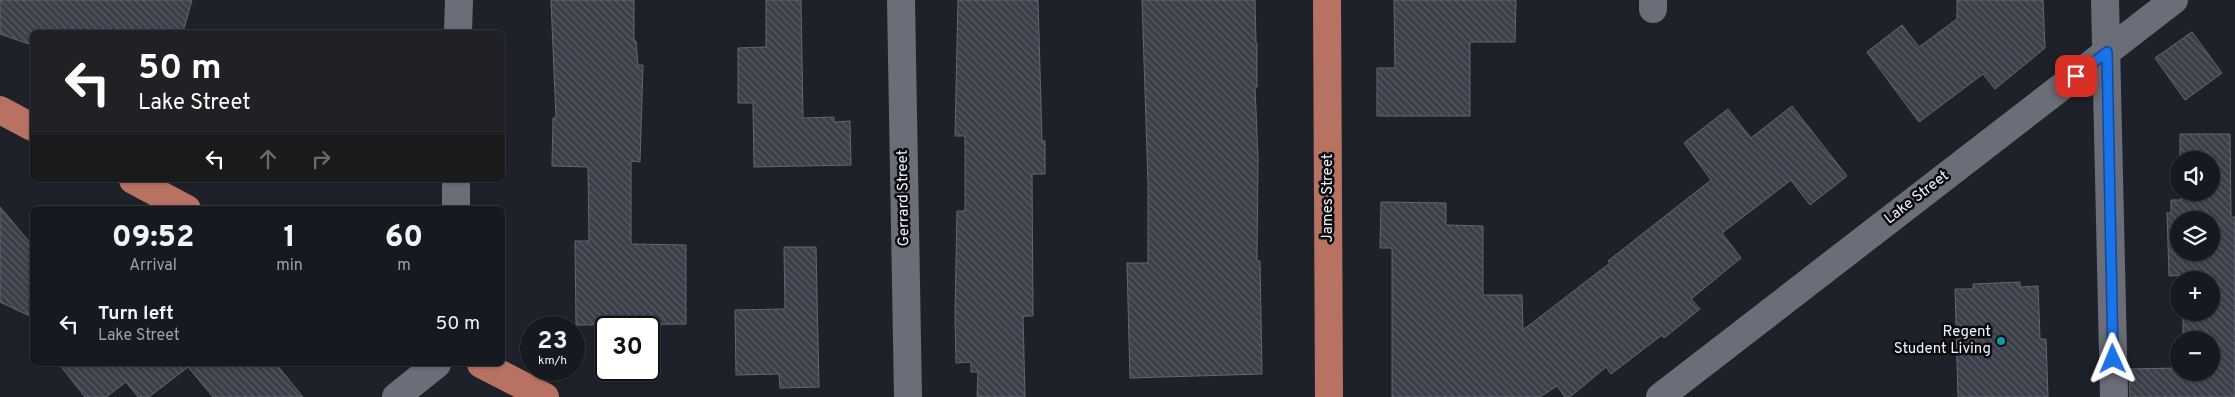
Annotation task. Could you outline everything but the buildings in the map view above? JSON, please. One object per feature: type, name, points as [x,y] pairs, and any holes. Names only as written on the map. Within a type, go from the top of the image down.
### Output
[{"type":"main road","name":"James Street","points":[[1327,0],[1329,397]]},
{"type":"main road","points":[[0,110],[30,126]]},
{"type":"main road","points":[[137,182],[181,206]]},
{"type":"main road","points":[[485,366],[545,397]]},
{"type":"street","points":[[458,30],[459,0]]},
{"type":"street","name":"Gerrard Street","points":[[901,0],[908,397]]},
{"type":"street","points":[[2105,0],[2114,397]]},
{"type":"street","name":"Lake Street","points":[[1660,397],[2174,0]]},
{"type":"street","points":[[456,182],[456,206]]},
{"type":"street","points":[[396,397],[435,366]]},
{"type":"place","name":"Regent Student Living","points":[[2001,341]]},
{"type":"route","points":[[2076,76],[2107,52],[2113,359]]}]
